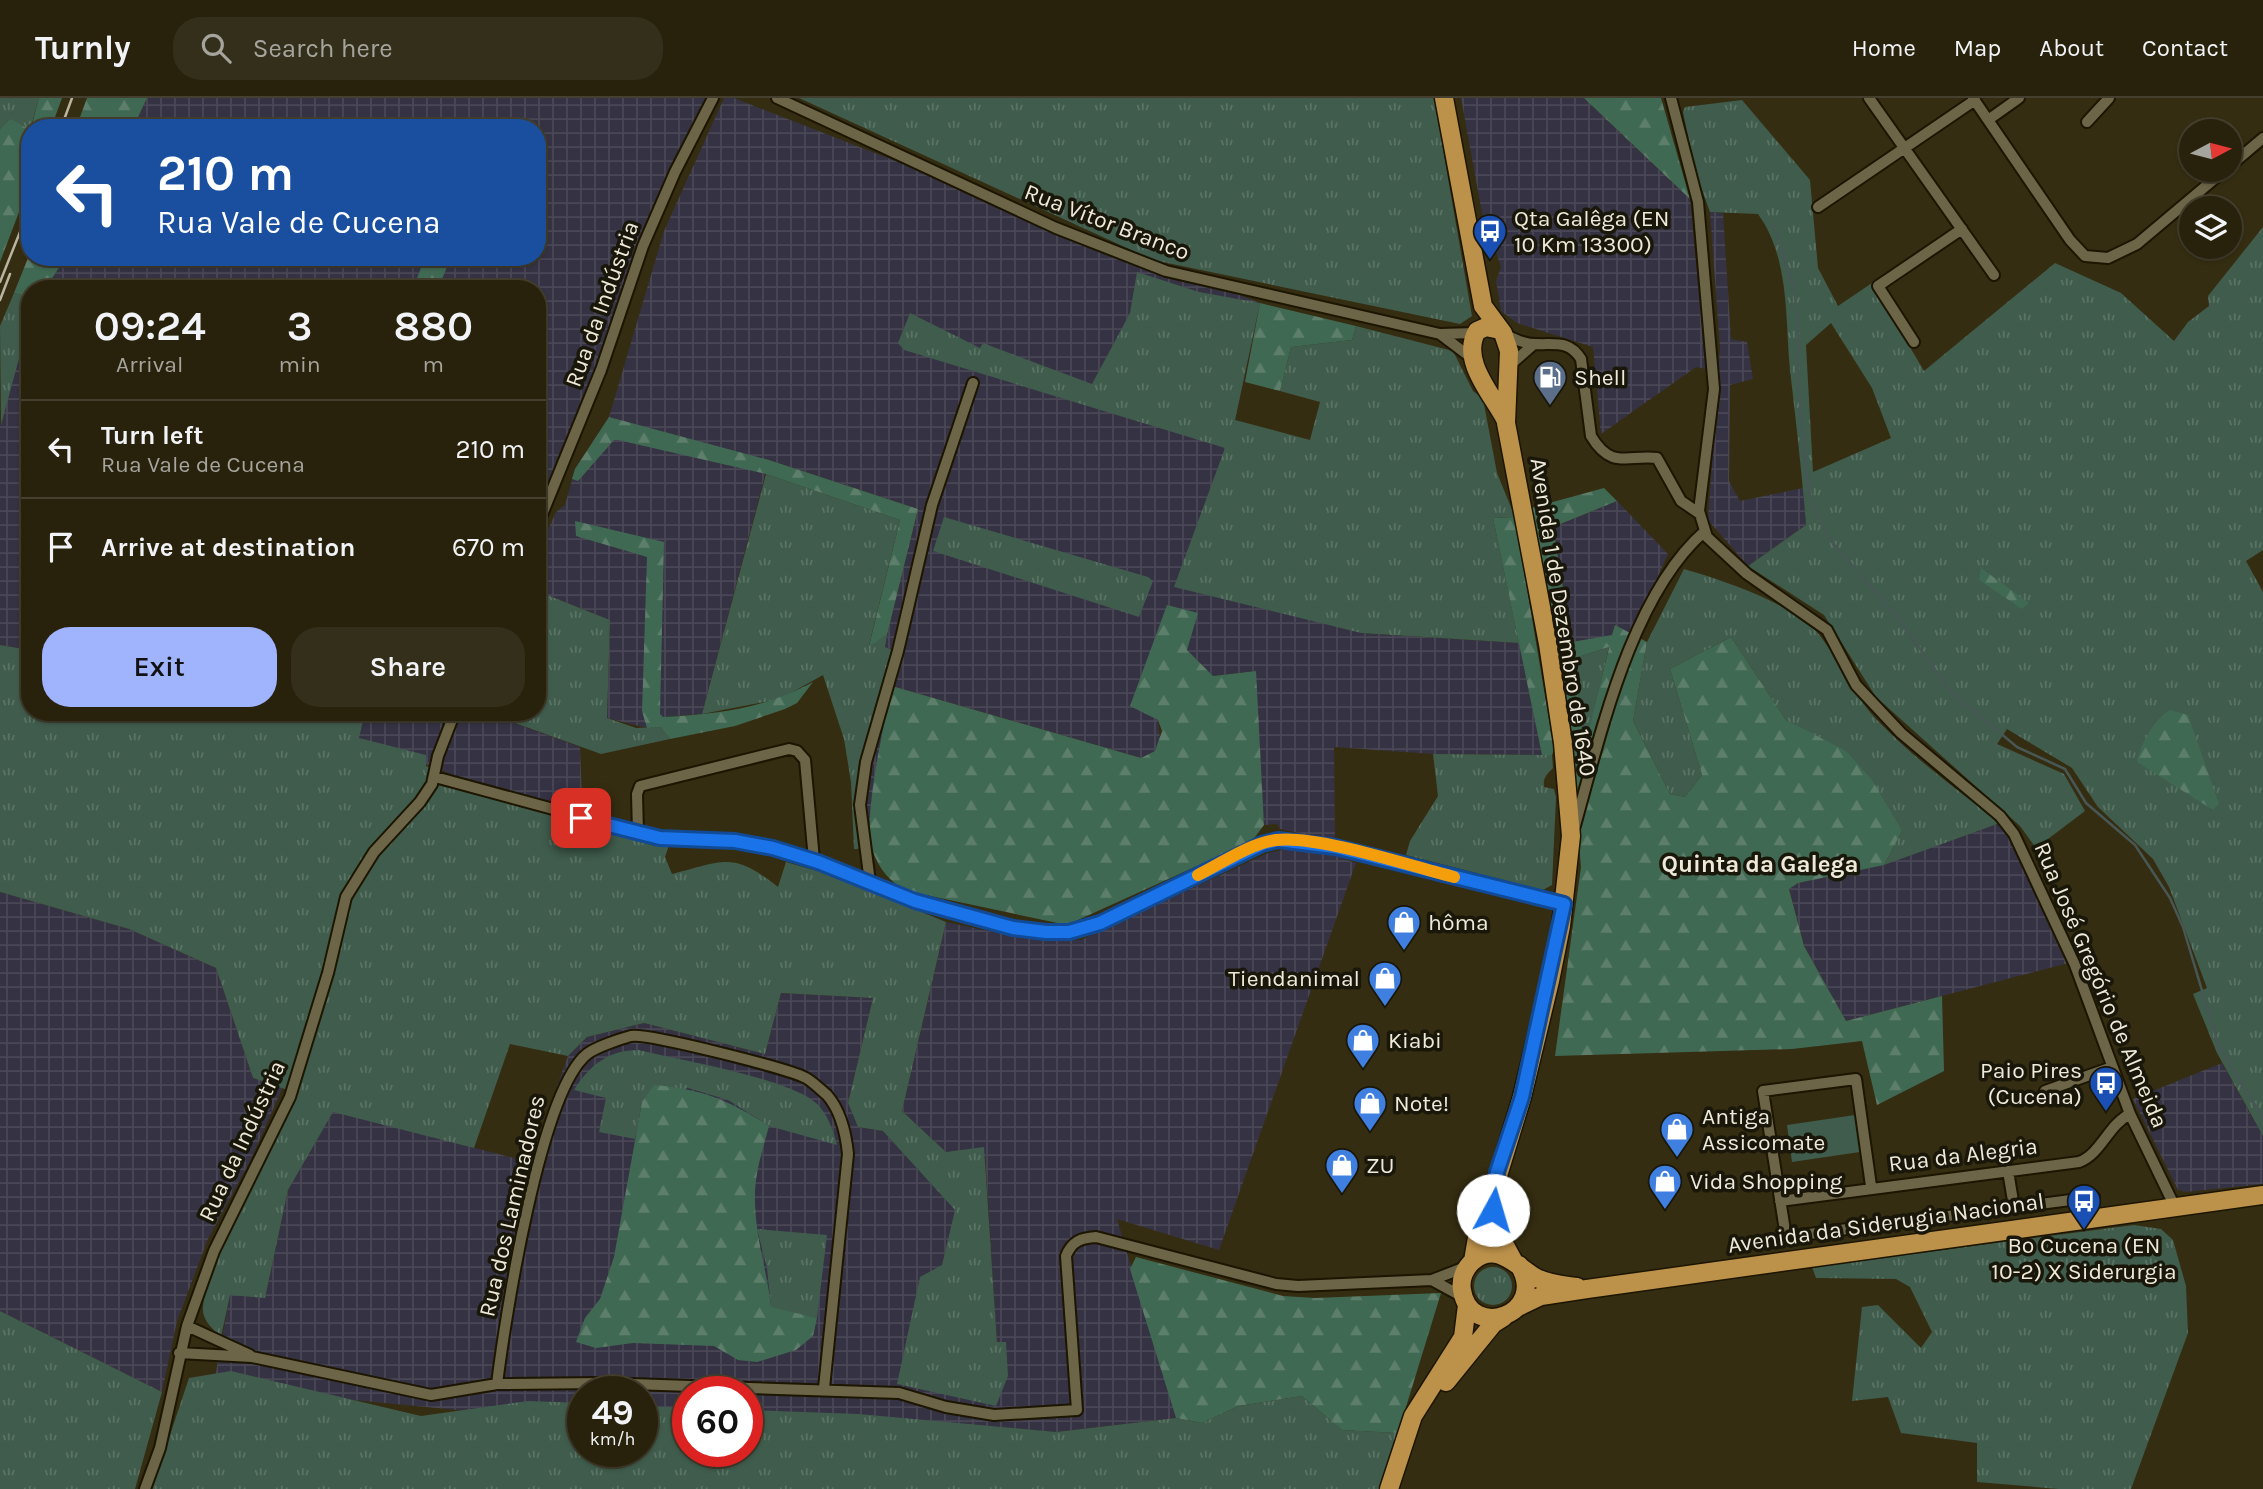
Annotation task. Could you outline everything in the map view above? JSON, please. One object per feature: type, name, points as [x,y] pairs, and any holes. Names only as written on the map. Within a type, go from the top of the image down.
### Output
[{"type":"main road","points":[[1444,98],[1483,306],[1502,332],[1509,351],[1509,368],[1496,379],[1476,367],[1472,341],[1483,306]]},
{"type":"main road","points":[[1476,332],[1486,327],[1502,332]]},
{"type":"main road","name":"Avenida 1 de Dezembro de 1640","points":[[1476,367],[1506,422]]},
{"type":"main road","name":"Avenida 1 de Dezembro de 1640","points":[[1509,368],[1506,422],[1563,743],[1570,841],[1564,904],[1550,981],[1527,1067],[1522,1097],[1493,1192],[1495,1227],[1516,1263]]},
{"type":"main road","name":"Avenida 1 de Dezembro de 1640","points":[[1470,1264],[1490,1168],[1513,1094],[1527,1067]]},
{"type":"main road","name":"Avenida da Siderugia Nacional","points":[[1512,1311],[1541,1296],[2263,1195]]},
{"type":"main road","points":[[1389,1489],[1403,1438],[1413,1416],[1463,1337],[1466,1302],[1461,1283],[1470,1264],[1492,1253],[1516,1263],[1537,1278],[1587,1289]]},
{"type":"main road","points":[[1400,1456],[1428,1405],[1493,1324],[1512,1311],[1526,1286],[1516,1263]]},
{"type":"main road","points":[[1466,1302],[1485,1317],[1512,1311]]},
{"type":"street","name":"Rua da Indústria","points":[[546,505],[601,370],[649,233],[675,172],[713,98]]},
{"type":"street","name":"Rua Vítor Branco","points":[[776,98],[1056,229],[1166,271],[1440,334],[1476,332]]},
{"type":"street","points":[[1570,841],[1586,796],[1595,747],[1624,665],[1666,575],[1685,549],[1705,531],[1700,514],[1714,389],[1698,202],[1674,98]]},
{"type":"street","points":[[1869,98],[1994,275]]},
{"type":"street","points":[[1988,120],[2019,98]]},
{"type":"street","points":[[2087,122],[2109,98]]},
{"type":"street","points":[[1818,206],[1974,99],[2070,240],[2085,256],[2108,258],[2137,244],[2210,182]]},
{"type":"street","points":[[2242,156],[2263,138]]},
{"type":"street","points":[[1914,342],[1878,286],[1962,229]]},
{"type":"street","points":[[1502,332],[1534,344],[1564,344],[1576,352],[1581,359],[1589,427],[1597,446],[1618,459],[1657,458],[1683,503],[1700,514]]},
{"type":"street","name":"Rua Vítor Branco","points":[[1440,334],[1476,367]]},
{"type":"street","points":[[1509,368],[1534,344]]},
{"type":"street","points":[[870,882],[860,806],[866,762],[898,651],[932,505],[973,383]]},
{"type":"street","name":"Rua José Gregório de Almeida","points":[[1705,531],[1707,537],[1747,574],[1827,631],[1856,685],[1901,733],[2000,816],[2028,863],[2075,965],[2130,1114],[2175,1207]]},
{"type":"street","name":"Rua da Indústria","points":[[145,1489],[160,1448],[187,1326],[215,1251],[290,1097],[353,881],[374,852],[420,802],[435,777],[438,756],[452,721]]},
{"type":"street","points":[[638,834],[640,786],[789,749],[797,751],[805,760],[814,860]]},
{"type":"street","points":[[435,777],[638,834],[660,838],[735,841],[814,860],[915,901],[1013,928],[1069,932],[1100,923],[1262,844],[1278,840],[1335,847],[1564,904]]},
{"type":"street","name":"Rua dos Laminadores","points":[[497,1384],[505,1319],[536,1175],[561,1089],[587,1054],[632,1036],[659,1037],[805,1077],[828,1097],[845,1129],[848,1154],[824,1388]]},
{"type":"street","points":[[2045,1091],[2112,1067]]},
{"type":"street","points":[[1871,1186],[1856,1079],[1763,1091],[1786,1237],[2094,1197]]},
{"type":"street","name":"Rua da Alegria","points":[[1780,1201],[1871,1186],[2008,1171],[2086,1159],[2114,1124],[2130,1114]]},
{"type":"street","points":[[2008,1171],[2014,1207]]},
{"type":"street","points":[[179,1353],[252,1357],[430,1395],[497,1384],[824,1388],[899,1393],[946,1407],[994,1415],[1077,1410],[1066,1256],[1070,1246],[1085,1238],[1108,1240],[1276,1284],[1314,1287],[1432,1280],[1470,1264]]},
{"type":"street","points":[[1432,1280],[1466,1302]]},
{"type":"street","points":[[187,1326],[252,1357]]},
{"type":"shaded area","points":[[147,98],[707,98],[651,222],[588,394],[546,490],[546,280],[51,280],[60,266],[546,266],[546,119],[137,119]]},
{"type":"shaded area","points":[[724,98],[734,98],[1260,303],[1235,420],[1361,633],[1519,643],[1542,755],[1433,754],[1334,747],[1335,841],[1280,829],[1277,824],[1264,825],[1255,671],[1213,676],[1187,650],[1148,714],[1158,720],[1160,739],[1155,751],[1141,758],[892,686],[871,802],[872,850],[858,849],[858,767],[892,650],[884,647],[918,509],[769,460],[702,714],[663,717],[647,728],[607,718],[610,620],[546,595],[546,534],[556,512],[565,505],[575,469],[609,417],[664,231]]},
{"type":"shaded area","points":[[1461,98],[1584,98],[1690,199],[1706,369],[1696,367],[1601,434],[1593,347],[1517,323],[1501,311],[1496,281],[1501,267],[1494,246],[1486,235]]},
{"type":"shaded area","points":[[1710,212],[1723,213],[1731,339],[1747,342],[1753,379],[1730,385],[1729,481],[1740,501],[1803,488],[1806,525],[1748,566],[1708,520],[1720,348]]},
{"type":"shaded area","points":[[21,350],[21,648],[0,645],[0,425]]},
{"type":"shaded area","points":[[1617,501],[1668,554],[1632,634],[1572,642],[1553,527]]},
{"type":"shaded area","points":[[303,721],[509,721],[580,747],[583,826],[359,738]]},
{"type":"shaded area","points":[[2000,823],[2022,860],[2069,963],[1846,1021],[1804,946],[1789,888],[1798,883],[1885,864]]},
{"type":"shaded area","points":[[1298,847],[1321,851],[1356,863],[1219,1250],[1117,1219],[1176,1418],[1056,1432],[935,1422],[763,1426],[763,1376],[672,1376],[672,1427],[658,1428],[658,1376],[567,1376],[567,1420],[238,1389],[195,1489],[230,1294],[265,1297],[288,1190],[333,1111],[529,1162],[568,1056],[587,1037],[644,1023],[765,1054],[781,993],[873,998],[848,1103],[858,1127],[883,1131],[956,1210],[942,1265],[897,1383],[1005,1342],[997,1342],[985,1156],[946,1152],[902,1111],[946,922],[1021,938],[1081,940],[1268,853]]},
{"type":"shaded area","points":[[0,892],[129,929],[216,968],[253,1078],[283,1087],[250,1161],[208,1239],[177,1321],[162,1392],[0,1311]]},
{"type":"shaded area","points":[[2222,1063],[2263,1136],[2263,1184],[2186,1192],[2178,1190],[2133,1099]]},
{"type":"green space","points":[[0,98],[39,98],[33,119],[21,119],[21,125],[11,120],[0,129]]},
{"type":"green space","points":[[39,98],[62,98],[54,119],[33,119]]},
{"type":"green space","points":[[87,98],[147,98],[137,119],[79,119]]},
{"type":"green space","points":[[799,98],[1434,98],[1472,316],[1460,324],[1153,260]]},
{"type":"green space","points":[[1584,98],[1661,98],[1690,199]]},
{"type":"green space","points":[[1742,100],[1810,180],[1818,268],[1838,306],[1872,283],[1924,371],[2055,263],[2121,293],[2174,341],[2188,322],[2209,306],[2208,296],[2237,259],[2242,259],[2242,253],[2263,227],[2263,550],[2246,561],[2263,592],[2263,1136],[2217,1053],[2193,994],[2207,988],[2169,887],[2153,859],[2098,807],[2072,768],[2007,729],[1997,744],[2064,774],[2085,811],[2036,848],[2020,826],[1876,697],[1824,615],[1748,566],[1806,525],[1784,289],[1776,250],[1758,214],[1710,212],[1695,171],[1683,112],[1685,107]],"holes":[[[1831,323],[1872,388],[1891,438],[1813,472],[1806,345]]]},
{"type":"green space","points":[[11,119],[21,125],[21,207],[0,262],[0,129]]},
{"type":"green space","points":[[25,266],[60,266],[51,280],[21,280],[21,295],[14,293]]},
{"type":"green space","points":[[422,266],[447,266],[442,280],[416,280]]},
{"type":"green space","points":[[1137,272],[1199,292],[1260,303],[1235,420],[1310,440],[1320,402],[1280,391],[1291,347],[1352,340],[1356,326],[1453,351],[1473,391],[1483,399],[1497,473],[1515,517],[1493,518],[1519,643],[1361,633],[1174,587],[1225,448],[904,350],[898,343],[910,313],[980,348],[983,343],[1092,384],[1130,313]]},
{"type":"green space","points":[[14,293],[21,295],[21,351],[1,425],[0,326]]},
{"type":"green space","points":[[1260,303],[1356,326],[1352,340],[1291,347],[1280,391],[1245,382]]},
{"type":"green space","points":[[609,417],[769,460],[918,509],[887,635],[869,646],[900,520],[766,474],[618,440],[614,440],[578,481],[572,479],[575,469]]},
{"type":"green space","points":[[766,474],[900,520],[869,645],[887,635],[885,647],[892,650],[858,767],[858,849],[854,849],[851,782],[844,739],[823,675],[780,699],[702,714]]},
{"type":"green space","points":[[1604,488],[1617,501],[1553,527],[1572,642],[1612,635],[1615,625],[1647,642],[1633,721],[1670,794],[1685,797],[1702,775],[1670,669],[1731,637],[1786,720],[1846,751],[1872,780],[1902,831],[1884,865],[1798,883],[1789,889],[1804,946],[1846,1021],[1942,996],[1944,1071],[1877,1105],[1862,1041],[1792,1049],[1555,1056],[1581,867],[1568,708],[1531,508]],"holes":[[[1609,647],[1584,749],[1575,658]]]},
{"type":"green space","points":[[944,517],[1148,577],[1153,581],[1139,617],[933,551]]},
{"type":"green space","points":[[1515,517],[1554,750],[1552,755],[1542,755],[1493,518]]},
{"type":"green space","points":[[575,521],[664,542],[660,714],[663,717],[703,714],[758,704],[813,682],[797,703],[735,726],[670,739],[661,727],[647,728],[642,711],[647,557],[576,536]]},
{"type":"green space","points":[[1981,568],[2029,603],[2022,609],[1979,580]]},
{"type":"green space","points":[[1684,569],[1757,595],[1777,604],[1809,625],[1829,648],[1856,693],[1881,724],[1924,763],[2000,823],[1884,865],[1902,831],[1815,737],[1786,720],[1731,637],[1670,669],[1702,775],[1685,797],[1670,794],[1633,721],[1647,642]]},
{"type":"green space","points":[[546,595],[610,620],[607,718],[636,728],[661,727],[670,739],[601,754],[509,721],[546,721]]},
{"type":"green space","points":[[1167,605],[1198,613],[1187,650],[1213,676],[1256,671],[1264,825],[1252,841],[1067,925],[907,891],[895,884],[882,870],[873,852],[870,837],[875,771],[892,686],[1141,758],[1155,751],[1162,731],[1158,720],[1130,706]]},
{"type":"green space","points":[[0,645],[21,648],[21,721],[363,721],[359,738],[426,755],[426,766],[583,826],[655,846],[669,845],[665,857],[672,874],[728,862],[749,868],[778,887],[786,862],[831,875],[946,922],[902,1111],[946,1152],[984,1147],[997,1342],[1006,1342],[1008,1376],[996,1406],[897,1384],[920,1277],[942,1265],[955,1210],[883,1131],[858,1127],[848,1103],[873,998],[781,993],[765,1054],[644,1023],[587,1037],[568,1056],[510,1044],[474,1148],[333,1112],[288,1190],[265,1298],[230,1295],[221,1337],[205,1319],[203,1311],[206,1292],[226,1235],[296,1093],[253,1078],[216,968],[129,929],[0,892]]},
{"type":"green space","points":[[1609,647],[1584,752],[1575,658]]},
{"type":"green space","points":[[2170,710],[2188,715],[2219,804],[2213,810],[2137,762],[2149,733]]},
{"type":"green space","points":[[1433,754],[1552,755],[1553,768],[1546,777],[1544,787],[1554,789],[1556,797],[1552,885],[1543,890],[1406,855],[1410,841],[1438,796]]},
{"type":"green space","points":[[639,1050],[762,1079],[806,1096],[819,1106],[825,1115],[837,1145],[769,1126],[728,1100],[688,1088],[642,1102],[635,1139],[599,1132],[606,1098],[574,1090],[593,1066],[609,1056]]},
{"type":"green space","points":[[654,1085],[687,1089],[715,1097],[769,1126],[758,1169],[755,1195],[771,1307],[817,1318],[813,1336],[796,1350],[757,1362],[738,1360],[714,1346],[633,1343],[596,1348],[576,1342],[585,1318],[600,1299],[614,1257],[642,1102]]},
{"type":"green space","points":[[1855,1115],[1860,1152],[1792,1162],[1787,1125]]},
{"type":"green space","points":[[2134,1225],[2161,1229],[2173,1240],[2186,1286],[2188,1333],[2131,1489],[2059,1489],[1977,1482],[1977,1443],[1901,1433],[1888,1397],[1852,1401],[1862,1307],[1878,1305],[1921,1348],[1932,1332],[1910,1287],[1896,1279],[1816,1278],[1812,1267]]},
{"type":"green space","points":[[757,1229],[827,1235],[817,1318],[771,1308],[767,1268]]},
{"type":"green space","points":[[1136,1257],[1283,1296],[1315,1298],[1441,1293],[1398,1433],[1342,1430],[1302,1396],[1238,1406],[1202,1423],[1176,1418],[1130,1269]]},
{"type":"green space","points":[[1493,1267],[1506,1273],[1512,1286],[1506,1299],[1493,1305],[1480,1299],[1474,1286],[1480,1273]]},
{"type":"green space","points":[[0,1311],[162,1392],[135,1489],[0,1489]]},
{"type":"green space","points":[[231,1371],[421,1416],[528,1401],[567,1402],[567,1467],[658,1467],[658,1407],[672,1407],[672,1467],[763,1467],[763,1411],[859,1414],[1056,1432],[1176,1418],[1202,1423],[1238,1406],[1302,1396],[1342,1430],[1398,1433],[1379,1489],[152,1489],[189,1378]]},
{"type":"waterway","points":[[1774,225],[1794,288],[1798,324],[1798,382],[1808,485],[1812,504],[1820,521],[1832,542],[1898,618],[1951,692],[2017,747],[2065,769],[2086,803],[2135,845],[2170,898],[2183,927],[2218,1044],[2263,1118]]},
{"type":"railway","points":[[64,119],[72,98]]},
{"type":"railway","points":[[0,282],[21,230]]},
{"type":"railway","points":[[0,300],[10,274]]},
{"type":"slow traffic","points":[[1198,875],[1262,844],[1278,840],[1335,847],[1454,877]]},
{"type":"place","name":"Qta Galêga (EN 10 Km 13300)","points":[[1490,261]]},
{"type":"place","name":"Shell","points":[[1550,407]]},
{"type":"place","name":"hôma","points":[[1404,952]]},
{"type":"place","name":"Tiendanimal","points":[[1385,1008]]},
{"type":"place","name":"Kiabi","points":[[1363,1070]]},
{"type":"place","name":"Paio Pires (Cucena)","points":[[2106,1113]]},
{"type":"place","name":"Note!","points":[[1370,1133]]},
{"type":"place","name":"Antiga Assicomate","points":[[1677,1159]]},
{"type":"place","name":"ZU","points":[[1342,1195]]},
{"type":"place","name":"Vida Shopping","points":[[1665,1211]]},
{"type":"place","name":"Bº Cucena (EN 10-2) X Siderurgia","points":[[2084,1231]]},
{"type":"district","name":"Quinta da Galega","points":[[1760,864]]},
{"type":"route","points":[[581,818],[660,838],[735,841],[773,848],[818,862],[915,901],[1013,928],[1046,932],[1069,932],[1100,923],[1262,844],[1278,840],[1335,847],[1564,904],[1550,981],[1527,1067],[1522,1097],[1497,1172],[1493,1210]]}]
